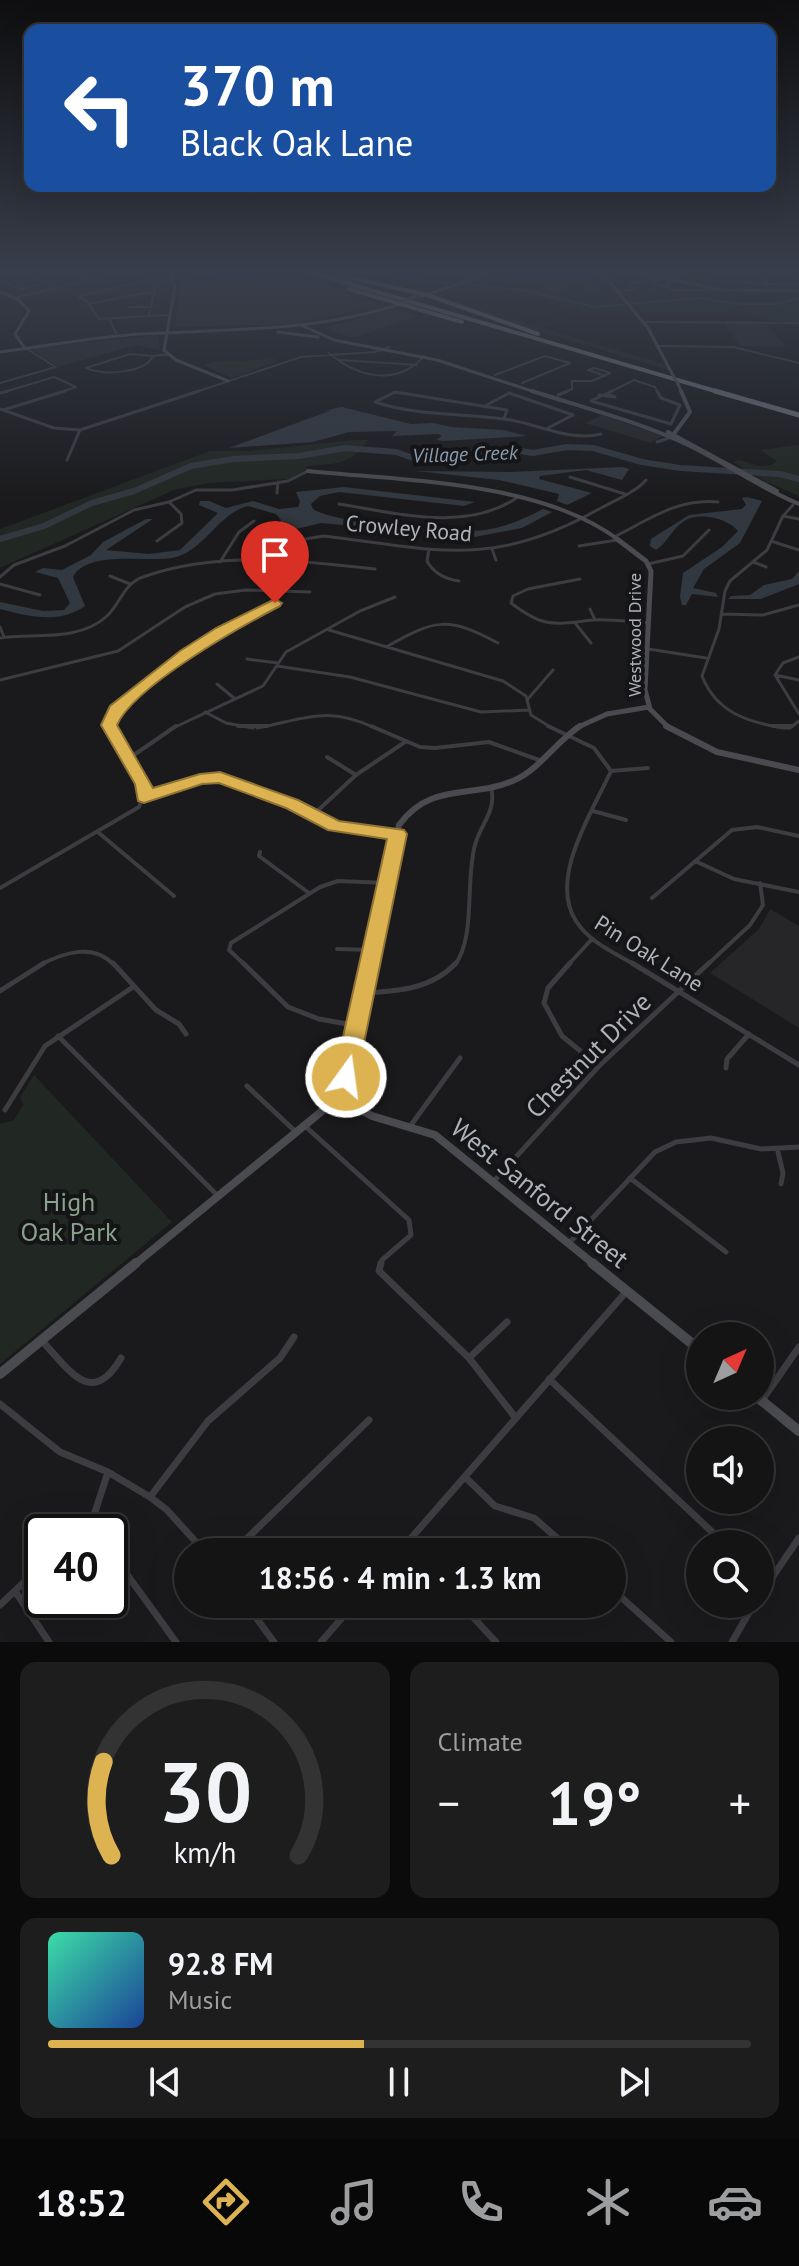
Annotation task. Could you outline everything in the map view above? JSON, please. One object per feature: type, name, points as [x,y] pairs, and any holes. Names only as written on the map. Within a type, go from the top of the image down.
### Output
[{"type":"highway","points":[[581,351],[799,412]]},
{"type":"highway","points":[[593,351],[799,412]]},
{"type":"street","points":[[0,383],[56,367],[30,351]]},
{"type":"street","points":[[164,351],[164,355]]},
{"type":"street","points":[[1,410],[54,428],[80,430],[301,357],[379,351]]},
{"type":"street","points":[[402,351],[426,355],[673,433],[722,465],[744,473],[797,503]]},
{"type":"street","points":[[662,351],[690,412],[673,433]]},
{"type":"street","points":[[751,351],[799,363]]},
{"type":"street","points":[[329,353],[337,361],[384,377],[417,365],[426,355]]},
{"type":"street","points":[[151,357],[146,363],[104,375],[86,368],[130,354],[164,355],[228,381]]},
{"type":"street","points":[[493,376],[543,356],[570,363],[522,383]]},
{"type":"street","points":[[337,361],[399,361],[417,365]]},
{"type":"street","points":[[539,403],[572,389],[572,381],[592,381],[605,376],[610,373],[594,368],[588,370],[605,376]]},
{"type":"street","points":[[493,376],[666,425],[676,419],[680,406]]},
{"type":"street","points":[[0,393],[54,377],[76,387],[1,410]]},
{"type":"street","points":[[689,407],[661,398],[655,387],[635,380],[591,401],[686,439],[747,480],[797,503]]},
{"type":"street","points":[[9,382],[22,386]]},
{"type":"street","points":[[504,419],[507,411],[395,392],[375,402],[412,411],[504,419],[571,435],[601,434]]},
{"type":"street","points":[[599,395],[615,397],[605,393]]},
{"type":"street","points":[[485,406],[506,394],[573,415],[547,429]]},
{"type":"street","points":[[67,460],[80,430]]},
{"type":"street","points":[[0,577],[14,565],[65,546],[119,516],[169,502],[196,490],[232,490],[294,479],[308,471]]},
{"type":"street","name":"Westwood Drive","points":[[308,471],[518,496],[584,517],[616,538],[648,564],[651,571],[645,690],[649,707],[667,726],[713,750],[766,767],[799,770]]},
{"type":"street","points":[[570,477],[625,494]]},
{"type":"street","name":"Crowley Road","points":[[290,561],[300,543],[317,536],[429,549],[492,549],[535,541],[584,517],[646,480]]},
{"type":"street","points":[[277,493],[278,482]]},
{"type":"street","points":[[339,504],[473,518],[497,512],[518,496]]},
{"type":"street","points":[[579,546],[616,538],[679,503],[697,500],[718,502]]},
{"type":"street","points":[[157,541],[182,523],[181,514],[169,502]]},
{"type":"street","points":[[797,503],[783,516],[767,550],[730,581],[719,629],[706,658],[702,680],[719,706],[762,724],[783,728],[794,726],[799,721]]},
{"type":"street","points":[[783,516],[799,519]]},
{"type":"street","points":[[220,562],[239,532],[254,521]]},
{"type":"street","points":[[648,564],[683,556],[709,530]]},
{"type":"street","points":[[771,541],[799,550]]},
{"type":"street","points":[[429,549],[427,561],[432,569],[440,576],[459,581]]},
{"type":"street","points":[[492,549],[496,560]]},
{"type":"street","points":[[0,888],[135,811],[144,797],[144,784],[109,725],[116,709],[186,654],[221,631],[275,603],[283,591],[290,561]]},
{"type":"street","points":[[0,627],[2,637],[52,636],[89,627],[111,613],[120,593],[130,584],[151,575],[220,562],[290,561],[375,569]]},
{"type":"street","points":[[753,562],[766,567]]},
{"type":"street","points":[[110,576],[130,584]]},
{"type":"street","points":[[580,579],[528,589],[516,594],[511,601],[515,607],[557,626],[595,620],[649,623]]},
{"type":"street","points":[[0,584],[40,595]]},
{"type":"street","points":[[0,680],[110,654],[133,644],[187,605],[203,598],[237,590],[310,592]]},
{"type":"street","points":[[128,759],[166,732],[268,682],[286,652],[360,611],[395,597]]},
{"type":"street","points":[[721,614],[763,615],[799,605]]},
{"type":"street","points":[[590,609],[595,620]]},
{"type":"street","points":[[386,647],[424,627],[446,620],[455,621],[498,643]]},
{"type":"street","points":[[574,622],[591,643]]},
{"type":"street","points":[[329,630],[503,681],[520,691],[527,700],[531,715],[594,748],[611,771],[648,768]]},
{"type":"street","points":[[648,649],[706,658]]},
{"type":"street","points":[[775,675],[779,667],[799,657]]},
{"type":"street","points":[[247,659],[356,678],[481,712],[530,710]]},
{"type":"street","points":[[527,700],[553,670]]},
{"type":"street","points":[[775,675],[799,680]]},
{"type":"street","points":[[775,675],[799,714]]},
{"type":"street","points":[[217,684],[235,699]]},
{"type":"street","points":[[0,1374],[338,1098],[359,1026],[399,825],[410,810],[431,797],[491,787],[515,779],[567,734],[598,715],[649,707]]},
{"type":"street","points":[[205,712],[234,728],[252,731],[310,714],[353,716],[405,742],[425,748],[497,743],[539,760]]},
{"type":"street","points":[[314,814],[356,775],[405,742]]},
{"type":"street","points":[[327,757],[356,775]]},
{"type":"street","name":"Pin Oak Lane","points":[[611,771],[573,851],[566,893],[572,920],[592,939],[681,990],[799,1065]]},
{"type":"street","points":[[144,797],[200,779],[220,777],[314,814],[335,826],[397,834]]},
{"type":"street","points":[[365,993],[418,988],[441,978],[459,962],[464,952],[475,845],[494,810],[491,787]]},
{"type":"street","points":[[593,811],[626,820]]},
{"type":"street","points":[[652,898],[726,833],[738,828],[766,828],[799,836]]},
{"type":"street","points":[[99,833],[174,896]]},
{"type":"street","points":[[260,852],[259,856],[309,893]]},
{"type":"street","points":[[695,860],[734,879],[799,892]]},
{"type":"street","points":[[359,1026],[319,1019],[288,1007],[229,950],[231,943],[309,893],[338,881],[388,883]]},
{"type":"street","name":"Chestnut Drive","points":[[494,1181],[599,1066],[759,913],[763,905],[760,883]]},
{"type":"street","points":[[592,939],[548,988],[544,1003],[562,1036],[599,1066]]},
{"type":"street","points":[[337,949],[374,950]]},
{"type":"street","points":[[0,991],[58,956],[83,950],[104,954],[156,1010],[179,1024],[186,1034]]},
{"type":"street","points":[[5,1110],[39,1054],[58,1036],[133,987]]},
{"type":"street","points":[[726,1068],[727,1059],[749,1034]]},
{"type":"street","points":[[58,1036],[218,1196]]},
{"type":"street","points":[[411,1125],[460,1058]]},
{"type":"street","points":[[247,1086],[409,1220],[411,1235],[382,1260],[379,1271],[469,1358],[515,1417]]},
{"type":"street","name":"West Sanford Street","points":[[338,1098],[372,1116],[411,1125],[435,1135],[686,1339]]},
{"type":"street","points":[[568,1243],[655,1152],[681,1138],[707,1137],[778,1152],[799,1147]]},
{"type":"street","points":[[778,1152],[783,1173],[781,1184]]},
{"type":"street","points":[[630,1178],[726,1252]]},
{"type":"street","points":[[411,1538],[626,1291]]},
{"type":"street","points":[[469,1358],[507,1322]]},
{"type":"street","points":[[150,1497],[208,1421],[280,1358],[294,1337]]},
{"type":"street","points":[[41,1340],[70,1369],[93,1386],[107,1383],[121,1358]]},
{"type":"street","points":[[774,1379],[799,1347]]},
{"type":"street","points":[[549,1379],[710,1530]]},
{"type":"street","points":[[0,1404],[60,1452],[108,1472],[150,1497],[167,1510],[192,1538]]},
{"type":"street","points":[[774,1410],[799,1431]]},
{"type":"street","points":[[247,1538],[369,1420]]},
{"type":"street","points":[[94,1514],[108,1472]]},
{"type":"street","points":[[466,1477],[495,1506],[534,1518],[557,1538]]},
{"type":"street","points":[[774,1573],[799,1538]]},
{"type":"street","points":[[128,1576],[176,1642]]},
{"type":"street","points":[[0,1605],[24,1582]]},
{"type":"street","points":[[15,1591],[49,1642]]},
{"type":"street","points":[[626,1602],[671,1642]]},
{"type":"street","points":[[256,1618],[274,1642]]},
{"type":"street","points":[[321,1642],[342,1618]]},
{"type":"street","points":[[474,1618],[496,1642]]},
{"type":"street","points":[[732,1642],[746,1618]]},
{"type":"shaded area","points":[[36,351],[116,351],[59,367]]},
{"type":"shaded area","points":[[342,407],[411,424],[433,423],[503,430],[527,436],[443,441],[436,440],[442,436],[439,434],[392,436],[397,431],[349,432],[313,442],[229,448],[332,410],[322,411]]},
{"type":"shaded area","points":[[602,415],[663,436],[651,443],[585,423]]},
{"type":"shaded area","points":[[623,467],[629,469],[622,480],[586,470],[540,476],[539,479],[592,493],[567,505],[557,501],[559,494],[499,480],[416,471],[510,472]]},
{"type":"shaded area","points":[[344,487],[475,502],[464,506],[339,492],[320,496],[311,504],[313,509],[369,523],[470,531],[500,527],[543,509],[552,512],[522,528],[474,537],[321,523],[288,531],[262,554],[256,551],[281,520],[276,514],[248,506],[228,516],[183,554],[161,559],[103,560],[80,569],[73,577],[85,606],[75,612],[44,617],[0,609],[0,602],[43,611],[64,610],[70,603],[58,578],[35,572],[43,568],[62,570],[91,555],[103,542],[146,519],[153,519],[106,550],[149,554],[180,550],[218,513],[199,505],[200,501],[226,508],[253,501],[279,509],[298,507],[300,502],[296,492]]},
{"type":"shaded area","points":[[742,498],[762,501],[740,543],[704,569],[693,588],[716,593],[718,597],[692,594],[686,605],[682,605],[683,573],[722,547],[738,531],[720,520],[696,517],[679,525],[656,550],[650,546],[651,539],[689,515],[742,509],[746,505]]},
{"type":"shaded area","points":[[799,571],[799,584],[761,599],[728,599],[731,596],[750,595],[764,585],[792,579]]},
{"type":"shaded area","points":[[770,909],[799,926],[799,1028],[710,973],[759,929]]},
{"type":"green space","points":[[603,351],[619,351],[665,364],[668,370]]},
{"type":"green space","points":[[268,357],[278,361],[232,378],[204,365],[220,361]]},
{"type":"green space","points":[[368,440],[356,454],[342,462],[308,466],[305,468],[309,469],[288,479],[209,483],[174,490],[0,568],[0,529],[210,451],[250,451]]},
{"type":"green space","points":[[799,445],[799,496],[733,462],[739,460],[758,466],[771,465],[777,461],[760,450]]},
{"type":"green space","name":"High Oak Park","points":[[34,1075],[172,1222],[0,1364],[0,1124],[14,1120],[23,1105],[20,1097]]},
{"type":"waterway","name":"Village Creek","points":[[0,539],[44,526],[92,503],[134,491],[191,466],[233,459],[299,456],[345,448],[396,452],[413,458],[509,449],[533,453],[567,447],[593,448],[642,462],[680,468],[780,474],[799,479]]},
{"type":"route","points":[[275,603],[221,631],[186,654],[161,677],[116,709],[109,725],[144,784],[144,797],[200,779],[227,778],[292,804],[335,826],[397,834],[346,1077]]}]
